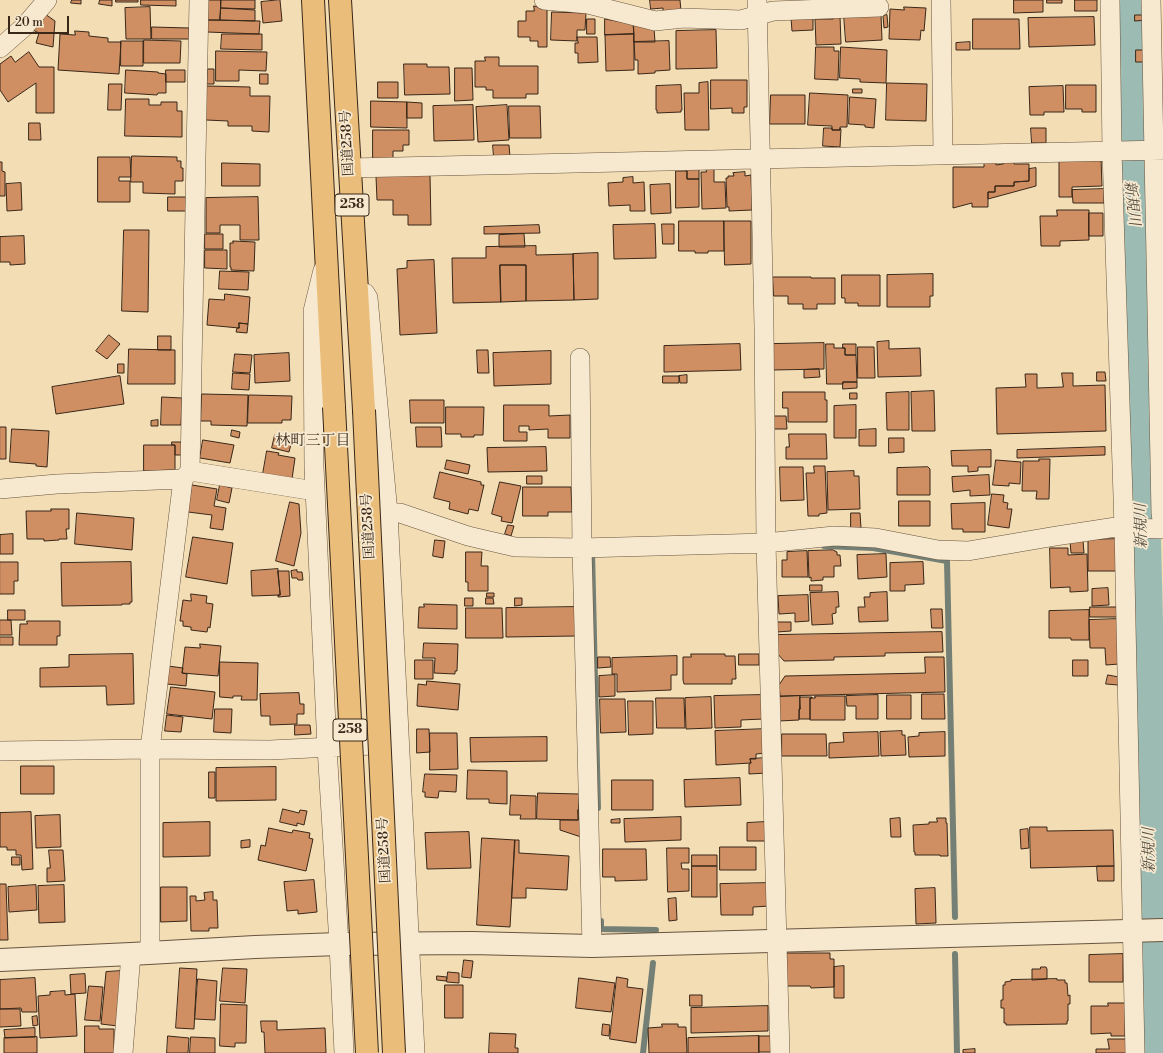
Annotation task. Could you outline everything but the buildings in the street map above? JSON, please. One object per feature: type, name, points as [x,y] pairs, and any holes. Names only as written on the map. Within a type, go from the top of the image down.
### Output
[{"type":"highway","name":"国道258号","points":[[313,0],[367,1053]]},
{"type":"highway","name":"国道258号","points":[[340,0],[364,410],[394,1053]]},
{"type":"street","points":[[0,48],[25,26],[47,0]]},
{"type":"street","points":[[123,1053],[131,974],[141,954],[150,749],[187,475],[199,0]]},
{"type":"street","points":[[544,0],[587,2],[655,21],[684,18],[741,20],[757,8],[773,11],[879,7]]},
{"type":"street","points":[[940,0],[943,154]]},
{"type":"street","points":[[1110,0],[1127,528],[1136,1053]]},
{"type":"street","points":[[388,513],[400,513],[468,536],[515,547],[582,548],[766,543],[834,536],[876,538],[938,550],[968,551],[1116,527],[1161,528],[1151,0]]},
{"type":"street","points":[[757,8],[766,543],[780,1053]]},
{"type":"street","points":[[350,168],[1155,150]]},
{"type":"street","points":[[326,259],[313,312],[314,460],[327,747],[344,1053]]},
{"type":"street","points":[[355,272],[368,298],[388,513],[406,744],[410,943],[415,1053]]},
{"type":"street","points":[[580,358],[582,548],[592,946]]},
{"type":"street","points":[[0,489],[187,475],[315,491]]},
{"type":"street","points":[[0,751],[150,749],[270,750],[406,744]]},
{"type":"street","points":[[0,960],[339,944],[472,943],[592,946],[778,942],[1163,930]]},
{"type":"waterway","name":"新規川","points":[[1124,0],[1128,177],[1135,231],[1155,1053]]},
{"type":"waterway","points":[[824,546],[873,548],[947,561],[955,917]]},
{"type":"waterway","points":[[594,551],[592,551],[598,808]]},
{"type":"waterway","points":[[601,921],[601,929],[656,930]]},
{"type":"waterway","points":[[955,954],[957,1053]]},
{"type":"waterway","points":[[643,1053],[653,963]]},
{"type":"district","name":"林町三丁目","points":[[313,441]]}]
